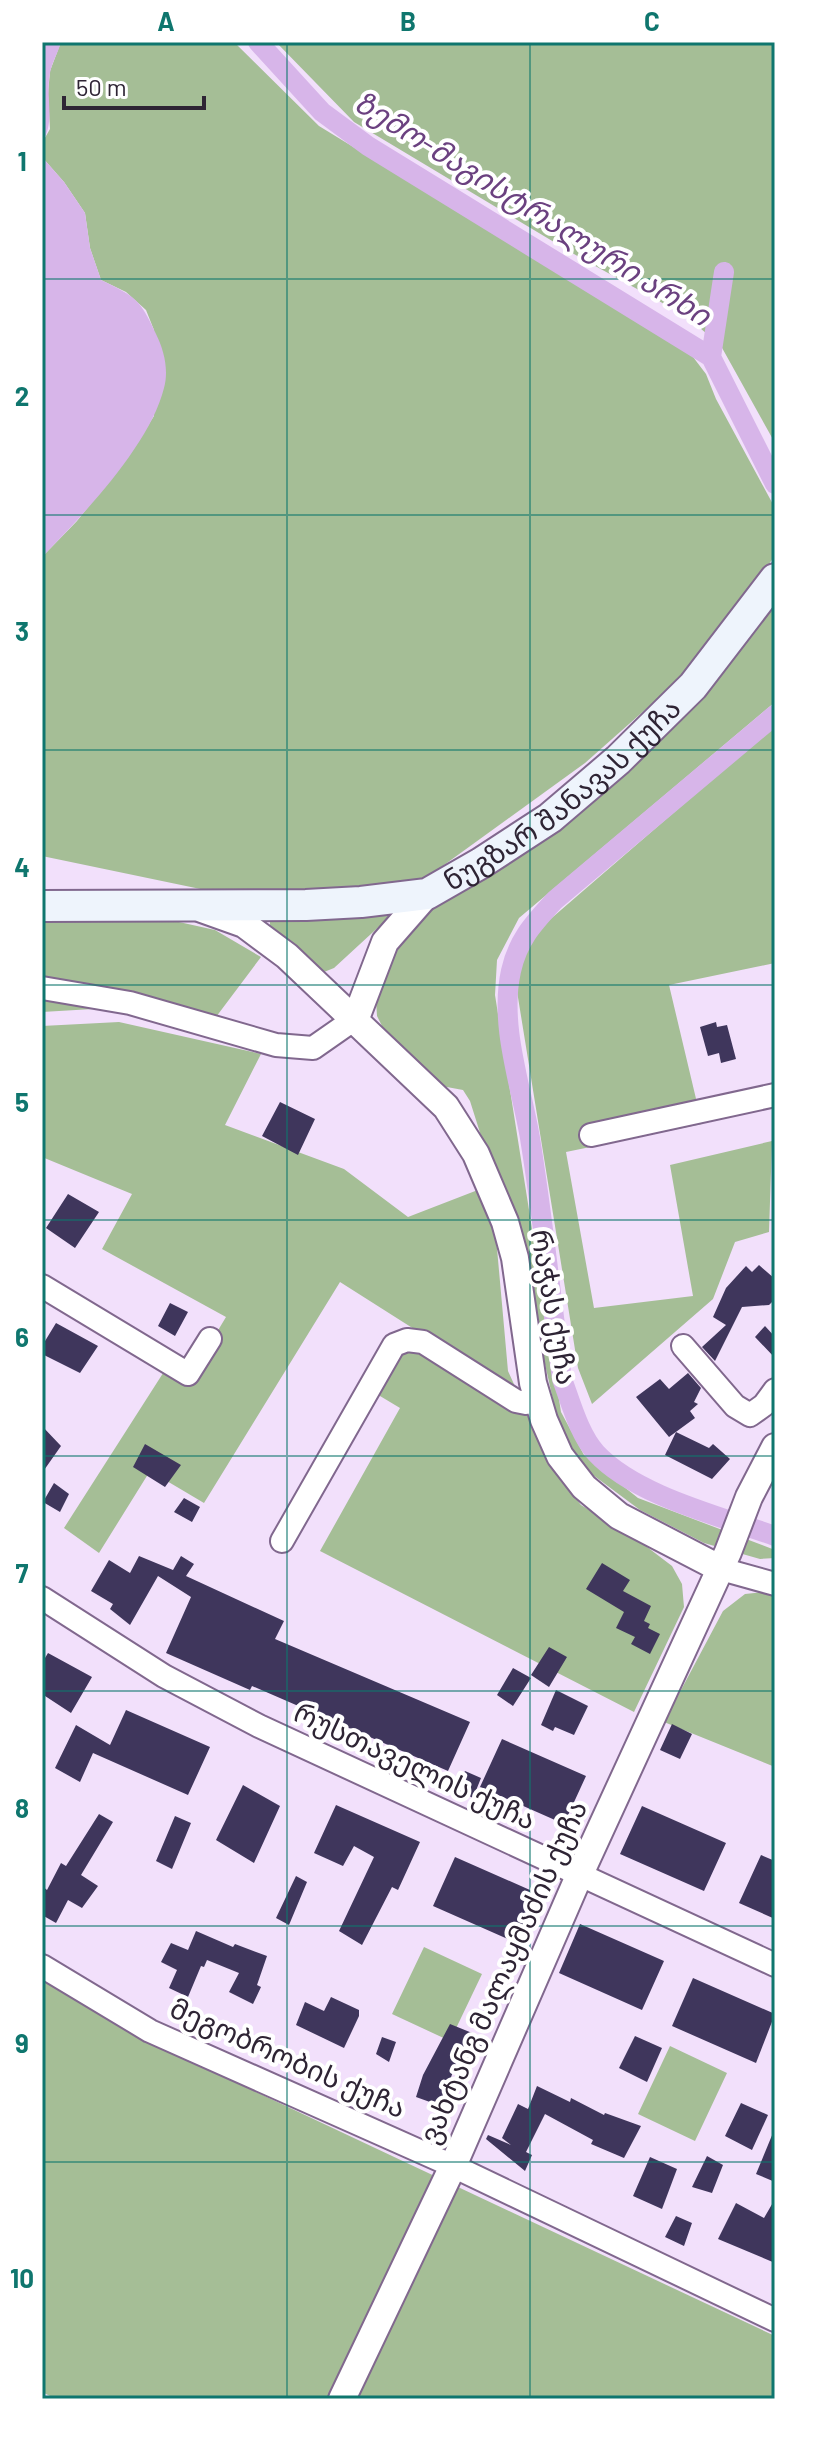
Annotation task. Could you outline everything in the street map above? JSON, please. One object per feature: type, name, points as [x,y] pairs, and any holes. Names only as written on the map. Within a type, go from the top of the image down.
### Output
[{"type":"main road","name":"ნუგზარ შანავას ქუჩა","points":[[42,906],[361,902],[427,894],[550,818],[618,760],[693,686],[775,579]]},
{"type":"street","points":[[42,988],[130,1003],[276,1045],[313,1048],[356,1018],[385,942],[427,894]]},
{"type":"street","name":"რაჭას ქუჩა","points":[[194,906],[244,924],[287,956],[356,1018],[446,1107],[476,1154],[505,1222],[515,1258],[537,1399],[560,1456],[584,1487],[619,1516],[775,1584]]},
{"type":"street","points":[[591,1135],[775,1095]]},
{"type":"street","points":[[42,1286],[188,1374],[210,1339]]},
{"type":"street","points":[[282,1541],[394,1345],[407,1340],[423,1342],[516,1401],[526,1403],[537,1399]]},
{"type":"street","points":[[683,1346],[735,1406],[750,1415],[764,1405],[775,1390]]},
{"type":"street","name":"ვახტანგ მალაყმაძის ქუჩა","points":[[342,2399],[453,2166],[579,1876],[724,1560],[749,1497],[775,1447]]},
{"type":"street","name":"რუსთაველის ქუჩა","points":[[42,1598],[164,1676],[259,1726],[775,1965]]},
{"type":"street","name":"მეგობრობის ქუჩა","points":[[42,1966],[150,2031],[453,2166],[775,2320]]},
{"type":"green space","points":[[61,42],[234,42],[319,126],[690,353],[706,374],[716,399],[775,508],[775,555],[747,597],[673,685],[585,763],[415,886],[278,895],[210,891],[42,856],[42,557],[77,521],[129,455],[154,416],[154,330],[146,310],[126,292],[101,280],[90,248],[85,213],[42,157],[42,143],[50,129],[50,71]]},
{"type":"green space","points":[[276,42],[775,42],[775,443],[721,346],[686,316],[579,257],[354,122]]},
{"type":"green space","points":[[775,599],[775,702],[519,918],[497,960],[495,995],[561,1412],[584,1455],[638,1498],[775,1550],[775,1558],[760,1559],[704,1543],[640,1510],[593,1475],[572,1451],[556,1413],[517,1216],[482,1139],[470,1101],[463,1090],[436,1085],[387,1036],[377,1016],[376,1001],[387,962],[427,913],[572,812]]},
{"type":"green space","points":[[775,725],[775,963],[669,985],[702,1124],[566,1152],[594,1308],[693,1296],[670,1165],[772,1141],[769,1232],[735,1242],[713,1299],[592,1404],[578,1368],[516,985],[528,944],[539,929]]},
{"type":"green space","points":[[397,910],[334,968],[324,972],[314,969],[270,929],[270,921],[275,916]]},
{"type":"green space","points":[[170,920],[215,930],[261,957],[207,1029],[127,1007],[42,1012],[42,921]]},
{"type":"green space","points":[[119,1022],[261,1054],[225,1125],[344,1169],[408,1217],[483,1188],[495,1226],[508,1371],[552,1468],[581,1505],[634,1537],[672,1566],[682,1584],[684,1607],[634,1712],[320,1551],[400,1408],[375,1393],[414,1329],[340,1282],[204,1503],[150,1471],[99,1553],[64,1528],[174,1356],[193,1372],[226,1317],[102,1249],[132,1194],[42,1157],[42,1026]]},
{"type":"green space","points":[[765,1592],[775,1595],[775,1767],[664,1722],[723,1611],[745,1594]]},
{"type":"green space","points":[[424,1947],[482,1974],[450,2041],[392,2014]]},
{"type":"green space","points":[[42,1975],[141,2038],[775,2336],[775,2399],[56,2399],[42,2392]]},
{"type":"green space","points":[[670,2046],[727,2073],[695,2141],[638,2114]]},
{"type":"shaded area","points":[[42,42],[61,42],[50,73],[49,118],[42,143]]},
{"type":"shaded area","points":[[42,157],[85,213],[90,248],[101,280],[130,295],[146,313],[161,347],[166,374],[164,388],[145,433],[95,500],[42,557]]},
{"type":"building","points":[[716,1022],[717,1027],[727,1025],[736,1059],[721,1063],[719,1053],[708,1056],[700,1027]]},
{"type":"building","points":[[280,1102],[315,1119],[298,1155],[262,1136]]},
{"type":"building","points":[[68,1194],[99,1212],[75,1248],[46,1228]]},
{"type":"building","points":[[759,1265],[775,1279],[775,1299],[769,1305],[742,1307],[715,1361],[702,1347],[726,1325],[713,1317],[726,1288],[746,1266],[752,1272]]},
{"type":"building","points":[[170,1303],[188,1312],[175,1336],[158,1326]]},
{"type":"building","points":[[56,1323],[98,1346],[80,1373],[42,1354],[42,1346]]},
{"type":"building","points":[[765,1326],[775,1337],[775,1358],[755,1337]]},
{"type":"building","points":[[688,1373],[701,1388],[694,1402],[698,1404],[690,1411],[695,1418],[669,1437],[636,1397],[660,1379],[669,1389]]},
{"type":"building","points":[[42,1426],[61,1446],[42,1473]]},
{"type":"building","points":[[676,1432],[709,1448],[713,1444],[730,1459],[712,1479],[665,1455]]},
{"type":"building","points":[[145,1444],[181,1465],[165,1487],[133,1467]]},
{"type":"building","points":[[54,1483],[69,1494],[60,1512],[43,1502]]},
{"type":"building","points":[[184,1498],[200,1507],[192,1522],[174,1512]]},
{"type":"building","points":[[139,1556],[173,1570],[181,1556],[194,1564],[186,1576],[284,1621],[275,1639],[470,1722],[448,1771],[252,1686],[250,1690],[166,1653],[191,1597],[158,1576],[130,1625],[110,1609],[113,1604],[91,1591],[109,1560],[130,1573]]},
{"type":"building","points":[[602,1563],[630,1580],[623,1591],[651,1606],[644,1621],[650,1624],[648,1628],[660,1634],[650,1654],[631,1644],[635,1637],[616,1628],[624,1612],[586,1589]]},
{"type":"building","points":[[549,1647],[567,1657],[549,1687],[531,1675]]},
{"type":"building","points":[[48,1653],[92,1677],[71,1713],[42,1694],[42,1663]]},
{"type":"building","points":[[513,1668],[531,1678],[513,1706],[497,1695]]},
{"type":"building","points":[[556,1690],[588,1706],[574,1735],[541,1725]]},
{"type":"building","points":[[126,1710],[210,1747],[188,1795],[93,1753],[80,1782],[55,1768],[76,1725],[110,1745]]},
{"type":"building","points":[[672,1724],[692,1734],[680,1759],[660,1750]]},
{"type":"building","points":[[502,1739],[586,1776],[564,1824],[480,1787]]},
{"type":"building","points":[[465,1771],[481,1778],[473,1798],[456,1789]]},
{"type":"building","points":[[243,1785],[280,1806],[254,1863],[216,1840]]},
{"type":"building","points":[[336,1805],[420,1842],[398,1890],[392,1887],[362,1945],[339,1931],[374,1857],[354,1846],[343,1866],[314,1853]]},
{"type":"building","points":[[642,1806],[726,1843],[704,1891],[620,1854]]},
{"type":"building","points":[[99,1814],[113,1822],[81,1875],[98,1886],[82,1908],[68,1900],[56,1923],[42,1915],[42,1886],[47,1890],[61,1863],[66,1866]]},
{"type":"building","points":[[175,1816],[191,1823],[172,1869],[156,1861]]},
{"type":"building","points":[[761,1855],[775,1861],[775,1919],[739,1903]]},
{"type":"building","points":[[455,1857],[539,1894],[517,1943],[433,1906]]},
{"type":"building","points":[[296,1876],[307,1882],[289,1925],[276,1918]]},
{"type":"building","points":[[580,1924],[664,1961],[642,2010],[559,1973]]},
{"type":"building","points":[[196,1931],[233,1947],[235,1944],[267,1956],[257,1985],[261,1987],[253,2004],[229,1992],[239,1973],[207,1960],[204,1967],[201,1966],[188,1997],[169,1988],[177,1970],[161,1962],[171,1943],[188,1950]]},
{"type":"building","points":[[693,1978],[775,2014],[756,2063],[672,2026]]},
{"type":"building","points":[[331,1997],[359,2010],[344,2048],[296,2025],[305,2002],[324,2011]]},
{"type":"building","points":[[450,2024],[487,2039],[470,2070],[456,2063],[441,2106],[416,2097],[423,2075]]},
{"type":"building","points":[[635,2036],[662,2048],[647,2082],[619,2068]]},
{"type":"building","points":[[382,2037],[396,2042],[389,2062],[376,2054]]},
{"type":"building","points":[[537,2086],[570,2102],[571,2098],[604,2115],[641,2126],[624,2158],[591,2144],[593,2140],[545,2114],[526,2152],[532,2155],[525,2171],[486,2139],[488,2135],[511,2145],[502,2138],[518,2104],[528,2109]]},
{"type":"building","points":[[741,2103],[768,2115],[752,2150],[725,2136]]},
{"type":"building","points":[[775,2128],[775,2182],[756,2174]]},
{"type":"building","points":[[707,2156],[723,2165],[712,2193],[692,2187]]},
{"type":"building","points":[[650,2157],[677,2169],[662,2209],[633,2196]]},
{"type":"building","points":[[775,2199],[775,2263],[718,2239],[736,2203],[764,2218]]},
{"type":"building","points":[[676,2216],[692,2223],[684,2246],[665,2237]]},
{"type":"waterway","name":"ზემო-მაგისტრალური არხი","points":[[258,42],[322,112],[368,146],[711,357],[775,484]]},
{"type":"waterway","points":[[711,357],[724,272]]},
{"type":"waterway","name":"ზემო-მაგისტრალური არხი","points":[[775,715],[547,908],[518,950],[508,992],[509,1034],[535,1168],[562,1379],[585,1437],[596,1453],[613,1468],[656,1493],[775,1536]]}]
